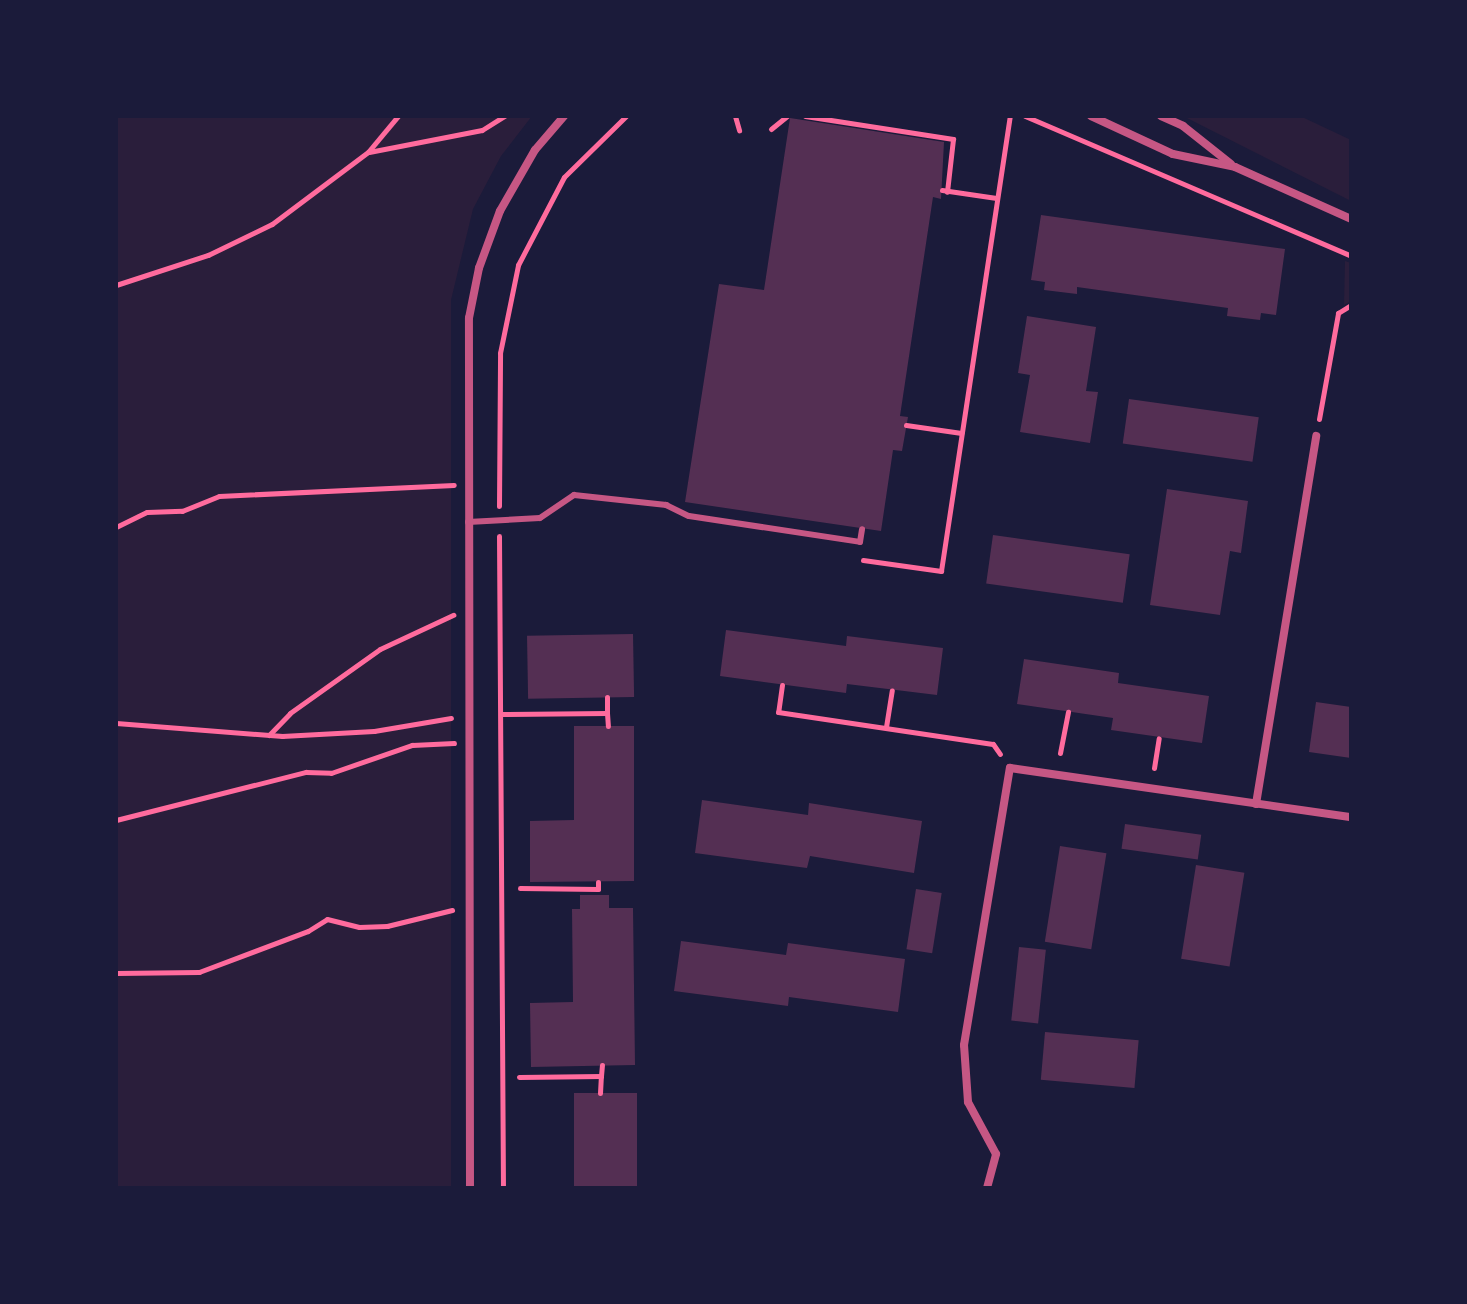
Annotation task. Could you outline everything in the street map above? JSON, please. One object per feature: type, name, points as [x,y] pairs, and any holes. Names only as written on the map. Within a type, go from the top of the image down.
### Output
[{"type":"street","points":[[470,1188],[468,330],[476,277],[508,193],[564,116]]},
{"type":"street","points":[[1091,116],[1173,154],[1235,167],[1351,219]]},
{"type":"street","points":[[1161,116],[1183,126],[1235,167]]},
{"type":"street","points":[[1256,804],[1316,436]]},
{"type":"street","points":[[987,1188],[996,1154],[968,1102],[964,1045],[1010,768],[1351,817]]},
{"type":"lane","points":[[468,522],[499,523],[540,518],[574,495],[666,505],[689,516],[860,542],[862,529]]},
{"type":"path","points":[[116,285],[252,236],[368,152],[398,116]]},
{"type":"path","points":[[368,152],[482,130],[504,116]]},
{"type":"path","points":[[503,1188],[500,353],[515,273],[530,232],[564,177],[626,116]]},
{"type":"path","points":[[735,116],[739,130]]},
{"type":"path","points":[[771,129],[787,116]]},
{"type":"path","points":[[805,116],[953,139],[944,191],[996,198]]},
{"type":"path","points":[[851,558],[941,571],[1010,116]]},
{"type":"path","points":[[1025,116],[1351,256]]},
{"type":"path","points":[[1316,436],[1338,313],[1351,305]]},
{"type":"path","points":[[906,425],[961,433]]},
{"type":"path","points":[[116,527],[147,512],[182,511],[219,496],[467,485]]},
{"type":"path","points":[[268,735],[290,713],[380,649],[440,618],[468,615]]},
{"type":"path","points":[[782,685],[778,712],[993,744],[1010,768]]},
{"type":"path","points":[[886,727],[892,690]]},
{"type":"path","points":[[607,697],[608,726]]},
{"type":"path","points":[[1060,753],[1068,712]]},
{"type":"path","points":[[502,714],[607,713]]},
{"type":"path","points":[[116,723],[268,735],[374,731],[468,715]]},
{"type":"path","points":[[1154,768],[1159,738]]},
{"type":"path","points":[[116,820],[306,772],[331,773],[412,745],[468,742]]},
{"type":"path","points":[[520,888],[597,888]]},
{"type":"path","points":[[116,973],[199,972],[308,931],[327,919],[359,927],[387,926],[468,908]]},
{"type":"path","points":[[600,1093],[602,1065]]},
{"type":"path","points":[[519,1077],[601,1076]]},
{"type":"shaded area","points":[[116,116],[532,116],[501,156],[473,209],[451,300],[451,1188],[116,1188]]},
{"type":"shaded area","points":[[1183,116],[1300,116],[1351,140],[1351,201]]},
{"type":"shaded area","points":[[1345,261],[1351,263],[1351,301],[1344,305]]},
{"type":"building","points":[[790,118],[944,142],[941,199],[933,197],[900,416],[908,417],[902,451],[893,450],[881,531],[685,502],[719,284],[764,290]]},
{"type":"building","points":[[1041,215],[1285,249],[1276,315],[1261,313],[1260,320],[1227,316],[1228,308],[1077,287],[1077,294],[1044,290],[1045,282],[1031,280]]},
{"type":"building","points":[[1027,316],[1096,327],[1086,391],[1098,392],[1090,443],[1020,432],[1030,375],[1018,373]]},
{"type":"building","points":[[1129,399],[1259,417],[1252,462],[1123,444]]},
{"type":"building","points":[[1167,489],[1248,501],[1241,553],[1230,551],[1220,615],[1150,605]]},
{"type":"building","points":[[993,535],[1130,554],[1123,603],[986,584]]},
{"type":"building","points":[[726,630],[846,646],[847,636],[943,648],[937,695],[847,684],[846,693],[720,676]]},
{"type":"building","points":[[633,634],[634,697],[528,699],[527,636]]},
{"type":"building","points":[[1024,659],[1119,673],[1118,683],[1209,696],[1202,743],[1111,730],[1113,718],[1017,704]]},
{"type":"building","points":[[1316,702],[1351,707],[1351,758],[1309,752]]},
{"type":"building","points":[[574,726],[634,726],[634,881],[530,882],[530,821],[574,820]]},
{"type":"building","points":[[702,800],[808,815],[809,803],[922,821],[914,873],[810,856],[807,868],[695,853]]},
{"type":"building","points":[[1125,824],[1201,835],[1198,859],[1122,849]]},
{"type":"building","points":[[1060,846],[1106,853],[1091,949],[1045,942]]},
{"type":"building","points":[[1196,865],[1244,873],[1230,966],[1181,959]]},
{"type":"building","points":[[916,889],[942,893],[932,953],[906,949]]},
{"type":"building","points":[[580,895],[609,895],[609,908],[633,908],[635,1065],[531,1067],[530,1003],[573,1002],[572,909],[580,909]]},
{"type":"building","points":[[681,941],[786,955],[788,943],[905,959],[898,1012],[789,997],[788,1006],[674,991]]},
{"type":"building","points":[[1019,947],[1046,950],[1038,1023],[1011,1021]]},
{"type":"building","points":[[1045,1032],[1139,1040],[1134,1088],[1041,1080]]},
{"type":"building","points":[[574,1093],[637,1093],[637,1188],[574,1188]]}]
